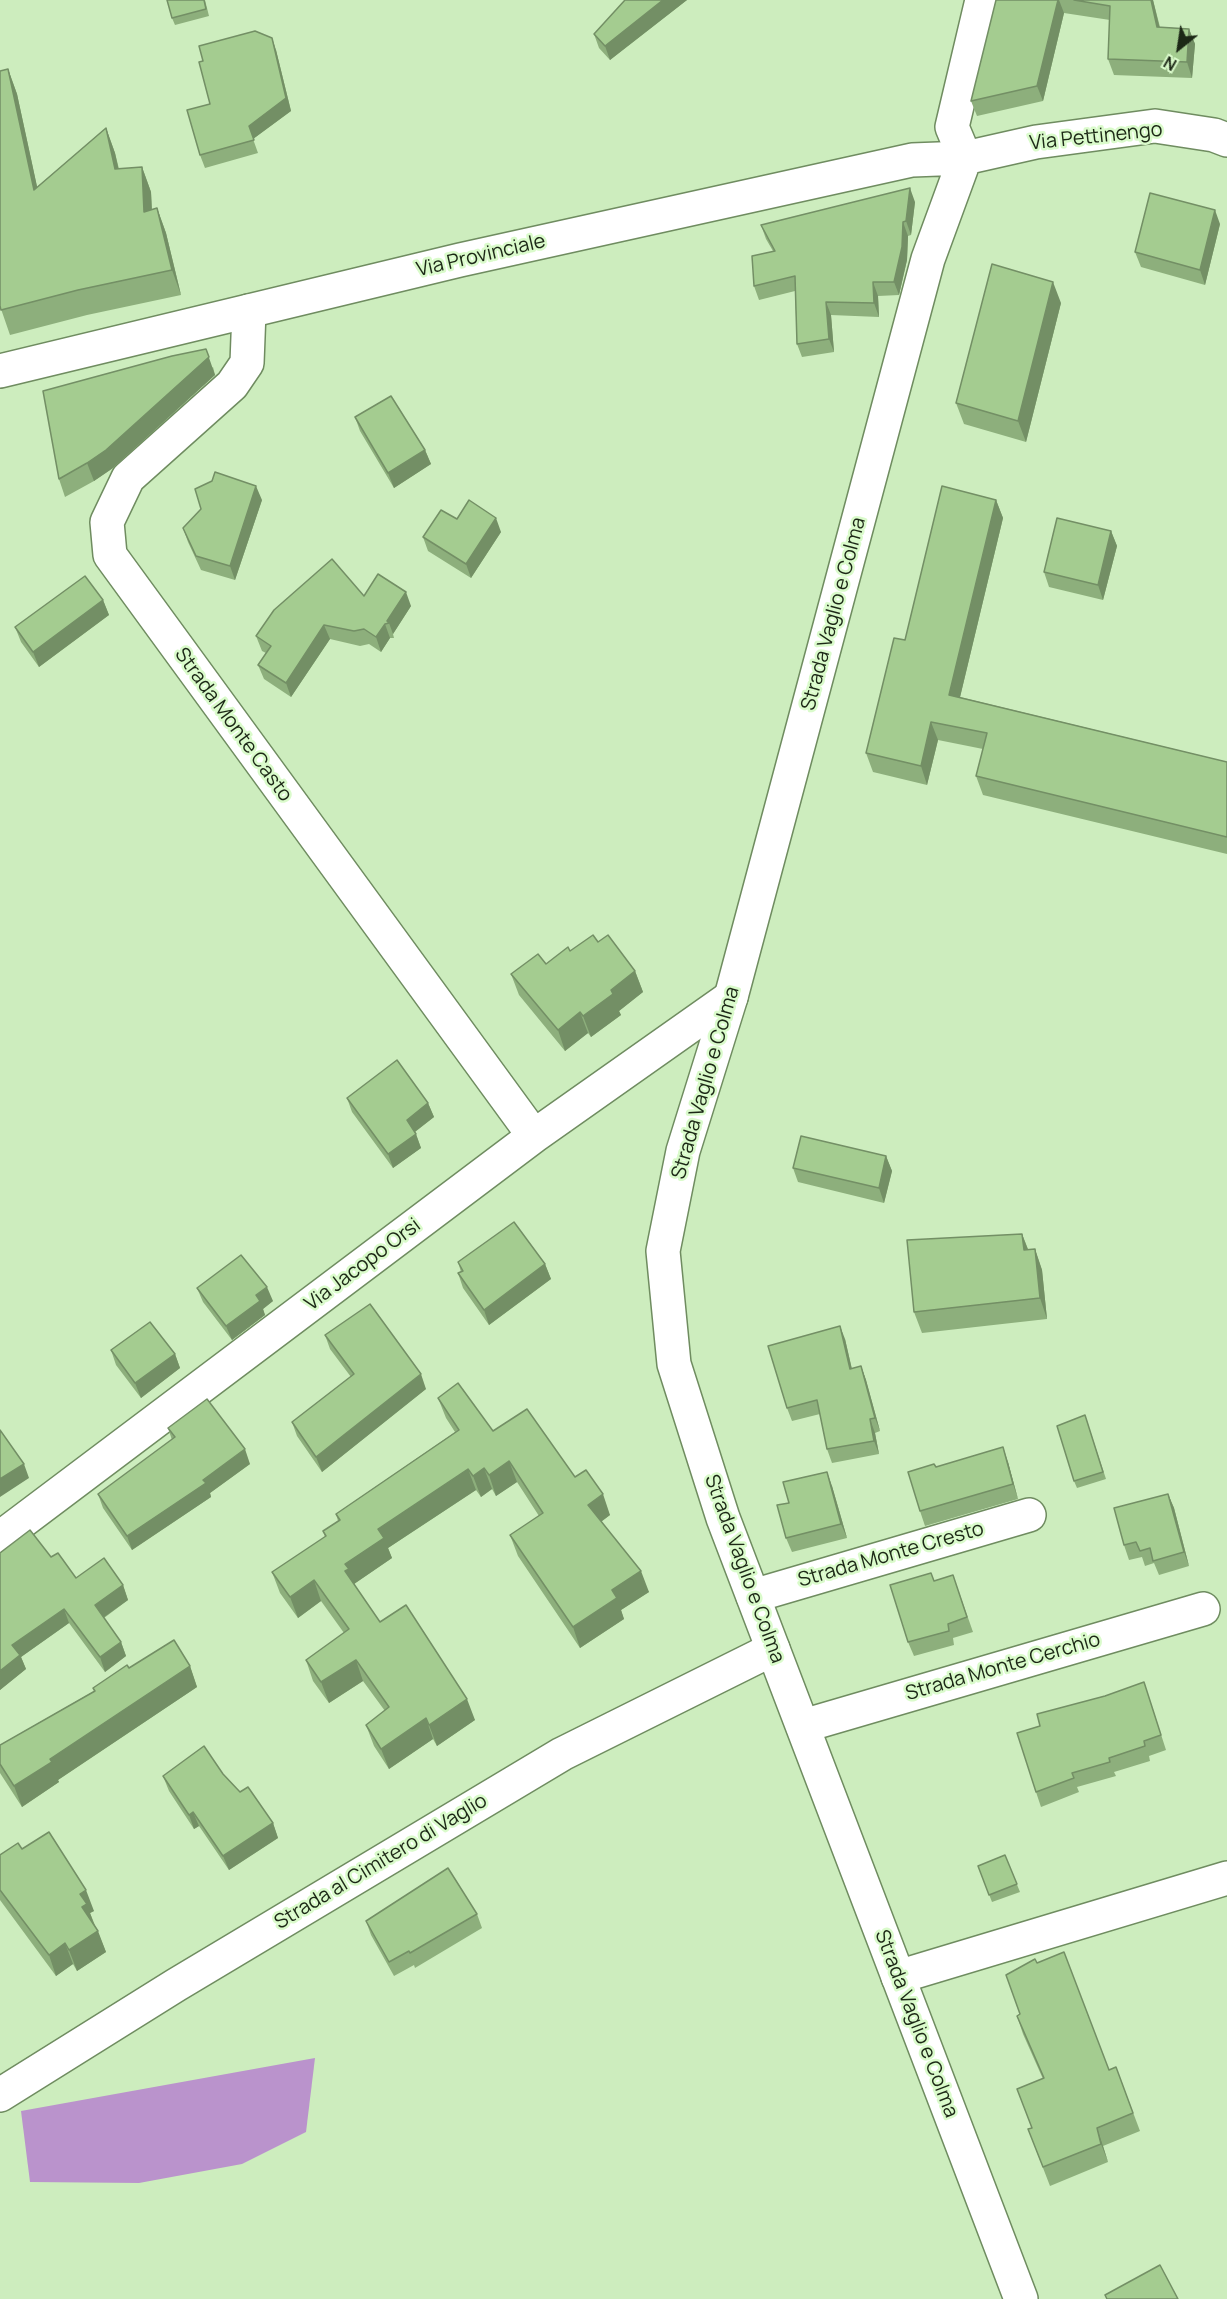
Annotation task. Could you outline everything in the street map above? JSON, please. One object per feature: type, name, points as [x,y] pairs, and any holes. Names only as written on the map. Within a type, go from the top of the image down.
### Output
[{"type":"street","points":[[965,158],[952,127],[982,0]]},
{"type":"street","name":"Via Pettinengo","points":[[965,158],[1036,142],[1155,126],[1214,135],[1227,140]]},
{"type":"street","name":"Via Provinciale","points":[[0,371],[460,260],[912,160],[965,158]]},
{"type":"street","name":"Strada Vaglio e Colma","points":[[965,158],[928,259],[731,997],[683,1151],[663,1251],[674,1364],[723,1518],[1021,2299]]},
{"type":"street","name":"Strada Monte Casto","points":[[249,311],[247,363],[232,385],[128,478],[107,522],[110,555],[534,1136]]},
{"type":"street","name":"Via Jacopo Orsi","points":[[0,1538],[534,1136],[731,997]]},
{"type":"street","name":"Strada Monte Cresto","points":[[753,1596],[1029,1515]]},
{"type":"street","name":"Strada Monte Cerchio","points":[[802,1726],[1203,1609]]},
{"type":"street","name":"Strada al Cimitero di Vaglio","points":[[0,2095],[176,1985],[562,1754],[773,1649]]},
{"type":"street","points":[[898,1977],[1227,1878]]},
{"type":"shaded area","points":[[315,2058],[306,2132],[242,2164],[139,2183],[30,2182],[21,2111]]},
{"type":"building","points":[[167,0],[204,0],[206,9],[172,18]]},
{"type":"building","points":[[625,0],[663,0],[605,46],[594,34]]},
{"type":"building","points":[[996,0],[1058,0],[1037,86],[971,101]]},
{"type":"building","points":[[1074,0],[1151,0],[1157,27],[1189,29],[1187,62],[1108,59],[1110,6]]},
{"type":"building","points":[[255,31],[272,38],[286,98],[249,126],[254,140],[200,155],[187,110],[210,104],[199,62],[203,61],[199,46]]},
{"type":"building","points":[[8,69],[34,190],[106,128],[115,169],[142,167],[144,212],[157,208],[172,270],[78,290],[1,310],[0,71]]},
{"type":"building","points":[[910,188],[906,221],[903,222],[902,247],[894,282],[873,282],[874,303],[826,302],[829,339],[797,344],[795,276],[754,286],[752,256],[775,251],[761,225]]},
{"type":"building","points":[[1150,193],[1215,210],[1200,270],[1135,252]]},
{"type":"building","points":[[992,264],[1053,282],[1018,421],[956,403]]},
{"type":"building","points":[[206,349],[209,357],[106,450],[59,479],[43,391]]},
{"type":"building","points":[[391,396],[425,450],[388,473],[355,417]]},
{"type":"building","points":[[215,472],[256,486],[230,566],[196,556],[183,528],[201,509],[195,489],[212,481]]},
{"type":"building","points":[[942,486],[996,500],[949,695],[1227,762],[1227,837],[976,776],[987,733],[931,722],[921,766],[866,753],[894,638],[905,640]]},
{"type":"building","points":[[469,500],[496,518],[466,564],[423,537],[441,510],[457,519]]},
{"type":"building","points":[[1057,518],[1111,531],[1098,585],[1044,572]]},
{"type":"building","points":[[332,559],[364,596],[378,574],[406,592],[387,621],[389,623],[385,624],[376,637],[364,629],[354,631],[324,625],[286,683],[258,665],[271,646],[256,636],[274,610]]},
{"type":"building","points":[[85,576],[103,600],[33,652],[15,627]]},
{"type":"building","points":[[593,935],[598,942],[608,935],[635,971],[611,990],[613,994],[583,1016],[580,1012],[558,1030],[511,974],[538,954],[546,964],[568,947],[570,951]]},
{"type":"building","points":[[397,1060],[428,1103],[407,1120],[416,1134],[388,1154],[347,1098]]},
{"type":"building","points":[[801,1136],[886,1156],[879,1188],[793,1168]]},
{"type":"building","points":[[514,1222],[545,1264],[484,1310],[458,1273],[463,1271],[458,1262]]},
{"type":"building","points":[[1022,1234],[1024,1250],[1035,1249],[1040,1298],[914,1312],[907,1240]]},
{"type":"building","points":[[241,1255],[267,1287],[256,1295],[260,1301],[226,1326],[197,1288]]},
{"type":"building","points":[[370,1304],[421,1374],[316,1457],[292,1422],[354,1374],[325,1335]]},
{"type":"building","points":[[150,1322],[175,1354],[135,1383],[111,1350]]},
{"type":"building","points":[[840,1326],[850,1369],[861,1366],[875,1418],[870,1419],[874,1441],[827,1449],[817,1400],[787,1408],[768,1346]]},
{"type":"building","points":[[458,1383],[493,1431],[527,1409],[575,1477],[586,1470],[603,1494],[588,1505],[641,1571],[612,1590],[617,1598],[573,1627],[510,1535],[543,1513],[509,1461],[489,1475],[484,1468],[473,1476],[468,1469],[378,1529],[384,1538],[345,1564],[349,1569],[345,1571],[380,1622],[406,1605],[467,1699],[429,1725],[426,1718],[381,1749],[366,1725],[389,1707],[356,1660],[321,1682],[306,1660],[349,1629],[314,1580],[290,1597],[272,1572],[326,1536],[323,1531],[340,1520],[336,1514],[459,1430],[438,1398]]},
{"type":"building","points":[[207,1399],[245,1449],[203,1480],[206,1483],[127,1536],[98,1494],[175,1437],[168,1428]]},
{"type":"building","points":[[1085,1415],[1103,1472],[1074,1481],[1057,1426]]},
{"type":"building","points":[[0,1430],[24,1464],[0,1479]]},
{"type":"building","points":[[1003,1447],[1013,1484],[920,1511],[908,1472],[934,1464],[936,1467]]},
{"type":"building","points":[[827,1472],[841,1524],[786,1538],[777,1505],[789,1503],[783,1482]]},
{"type":"building","points":[[1168,1494],[1184,1552],[1153,1561],[1150,1548],[1140,1551],[1136,1542],[1124,1545],[1114,1508]]},
{"type":"building","points":[[30,1530],[51,1557],[58,1553],[76,1578],[104,1558],[123,1585],[95,1605],[121,1642],[100,1657],[64,1609],[12,1645],[20,1655],[0,1671],[0,1553]]},
{"type":"building","points":[[931,1573],[934,1581],[953,1575],[967,1617],[948,1624],[949,1631],[908,1642],[890,1585]]},
{"type":"building","points":[[174,1640],[190,1666],[50,1759],[52,1762],[14,1786],[0,1764],[0,1745],[95,1691],[93,1688],[127,1665],[129,1668]]},
{"type":"building","points":[[1144,1682],[1161,1735],[1144,1741],[1145,1746],[1109,1758],[1110,1762],[1072,1773],[1074,1778],[1036,1792],[1017,1733],[1040,1726],[1037,1714],[1105,1696]]},
{"type":"building","points":[[204,1746],[223,1774],[240,1792],[248,1787],[273,1823],[223,1856],[193,1812],[189,1815],[163,1776]]},
{"type":"building","points":[[49,1832],[86,1890],[80,1894],[87,1904],[82,1907],[98,1931],[69,1950],[65,1943],[49,1955],[0,1890],[0,1855],[18,1843],[22,1849]]},
{"type":"building","points":[[1005,1855],[1017,1884],[989,1895],[978,1866]]},
{"type":"building","points":[[448,1868],[477,1914],[410,1953],[409,1951],[389,1962],[366,1921]]},
{"type":"building","points":[[1064,1952],[1109,2070],[1116,2067],[1133,2113],[1097,2128],[1101,2144],[1043,2167],[1028,2129],[1032,2128],[1017,2089],[1044,2078],[1017,2016],[1020,2014],[1006,1975],[1035,1959],[1037,1963]]},
{"type":"building","points":[[1160,2265],[1178,2299],[1107,2299],[1105,2295]]}]
